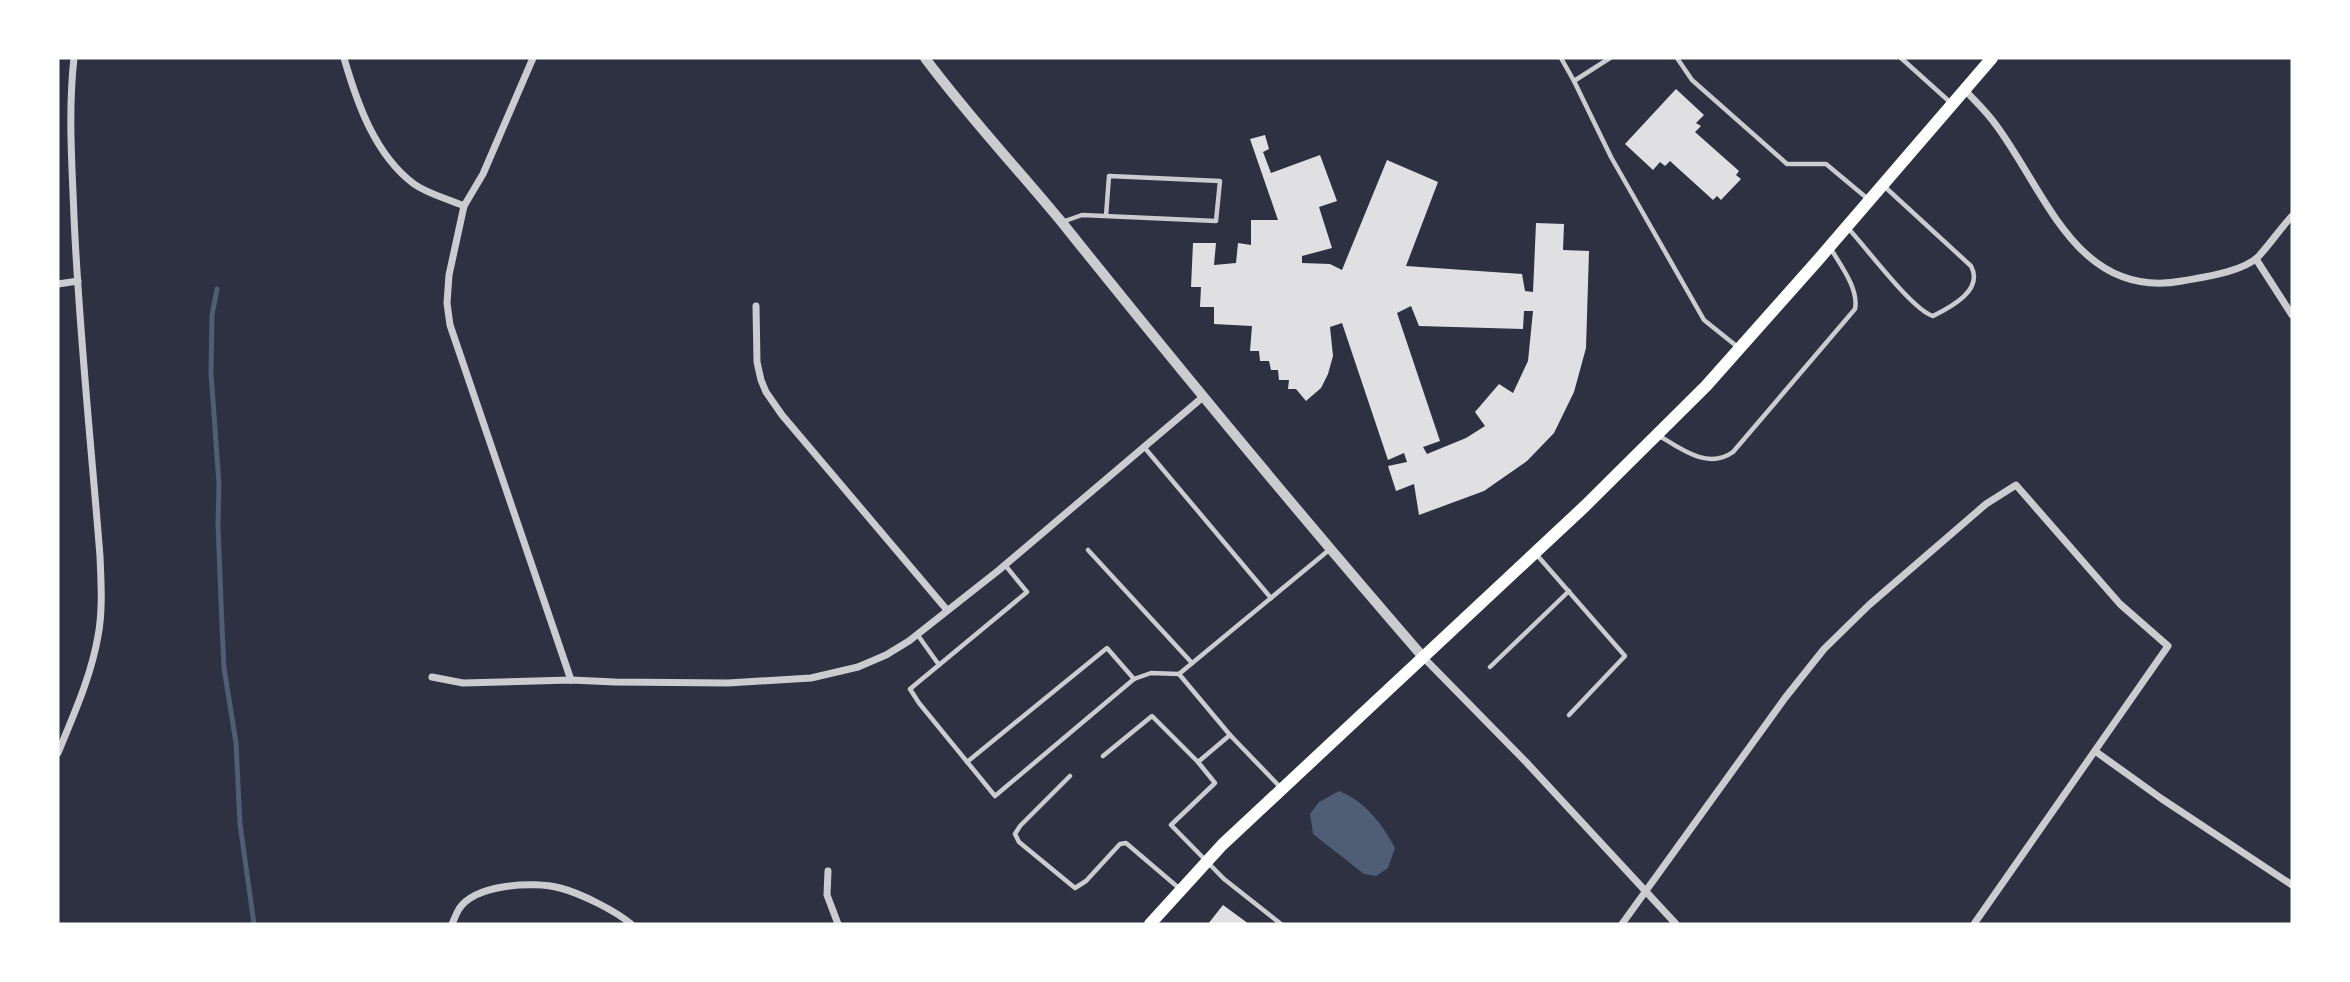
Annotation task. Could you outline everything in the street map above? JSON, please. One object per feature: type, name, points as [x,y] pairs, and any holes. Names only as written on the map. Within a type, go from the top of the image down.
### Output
[{"type":"main road","points":[[1150,924],[1206,862],[1658,435],[1740,348],[1992,58]]},
{"type":"street","points":[[58,753],[92,663],[101,603],[100,556],[78,281],[71,136],[74,58]]},
{"type":"street","points":[[344,58],[363,114],[392,162],[417,186],[464,206]]},
{"type":"street","points":[[533,58],[483,174],[464,206],[449,275],[447,303],[450,325],[571,680]]},
{"type":"street","points":[[925,58],[971,118],[1061,222],[1329,549],[1423,657],[1527,763],[1676,924]]},
{"type":"street","points":[[1964,89],[1996,125],[2052,215],[2076,246],[2109,271],[2139,281],[2176,282],[2214,275],[2256,259],[2292,216]]},
{"type":"street","points":[[2256,259],[2292,315]]},
{"type":"street","points":[[58,284],[78,281]]},
{"type":"street","points":[[757,306],[757,362],[766,392],[782,415],[947,610]]},
{"type":"street","points":[[432,677],[463,683],[571,680],[728,682],[811,678],[858,667],[887,655],[917,634],[1005,565],[1203,397]]},
{"type":"street","points":[[1622,924],[1647,893],[1785,698],[1824,649],[1869,605],[1986,504],[2016,485],[2120,604],[2168,646],[1974,924]]},
{"type":"street","points":[[2095,751],[2292,885]]},
{"type":"street","points":[[828,871],[827,895],[838,924]]},
{"type":"street","points":[[452,924],[460,908],[470,899],[504,885],[559,887],[620,914],[632,924]]},
{"type":"lane","points":[[1561,58],[1611,157],[1704,320],[1740,348]]},
{"type":"lane","points":[[1574,81],[1610,58]]},
{"type":"lane","points":[[1677,58],[1692,80],[1787,164],[1826,164],[1869,199]]},
{"type":"lane","points":[[1901,58],[1952,103]]},
{"type":"lane","points":[[1061,222],[1082,215],[1106,216],[1216,220],[1220,181],[1109,176],[1106,216]]},
{"type":"lane","points":[[1846,226],[1926,314],[1933,316],[1951,307],[1973,286],[1975,275],[1971,266],[1882,184]]},
{"type":"lane","points":[[1658,435],[1700,457],[1716,461],[1733,453],[1855,309],[1856,302],[1851,285],[1829,246]]},
{"type":"lane","points":[[1144,447],[1271,598]]},
{"type":"lane","points":[[1005,565],[1027,592],[910,688],[919,703],[995,796],[1134,678],[1151,673],[1179,674],[1329,549]]},
{"type":"lane","points":[[1088,550],[1192,663]]},
{"type":"lane","points":[[1535,552],[1625,656],[1569,715]]},
{"type":"lane","points":[[1490,667],[1569,591]]},
{"type":"lane","points":[[917,634],[939,665]]},
{"type":"lane","points":[[967,762],[1107,648],[1134,678]]},
{"type":"lane","points":[[1179,674],[1230,735],[1282,789]]},
{"type":"lane","points":[[1103,756],[1152,716],[1215,783],[1171,825],[1206,862],[1280,924]]},
{"type":"lane","points":[[1198,762],[1230,735]]},
{"type":"lane","points":[[1070,776],[1020,826],[1016,834],[1019,842],[1075,888],[1086,881],[1119,844],[1126,843],[1181,890]]},
{"type":"water","points":[[1339,791],[1357,801],[1372,815],[1395,848],[1388,868],[1376,876],[1364,874],[1313,834],[1310,814],[1319,802]]},
{"type":"building","points":[[1676,89],[1704,115],[1696,123],[1701,126],[1695,132],[1739,171],[1736,175],[1741,179],[1721,200],[1717,196],[1713,200],[1670,161],[1665,166],[1660,162],[1653,170],[1625,144]]},
{"type":"building","points":[[1265,135],[1269,149],[1263,152],[1271,173],[1320,155],[1337,201],[1319,207],[1332,248],[1302,256],[1302,263],[1330,264],[1342,270],[1387,160],[1438,182],[1406,266],[1522,274],[1525,291],[1533,292],[1536,223],[1564,224],[1563,250],[1589,251],[1586,348],[1574,392],[1554,433],[1527,461],[1484,491],[1419,515],[1414,484],[1396,491],[1388,466],[1407,462],[1404,453],[1388,460],[1342,323],[1330,327],[1333,356],[1328,374],[1321,388],[1306,401],[1296,389],[1288,389],[1289,380],[1279,380],[1278,370],[1271,370],[1269,361],[1260,361],[1259,351],[1250,351],[1252,326],[1214,324],[1214,307],[1200,307],[1201,287],[1191,287],[1193,243],[1216,243],[1214,265],[1236,263],[1238,243],[1251,245],[1251,220],[1278,220],[1250,139]],"holes":[[[1411,306],[1419,326],[1523,329],[1524,311],[1533,311],[1528,361],[1513,393],[1499,384],[1475,412],[1485,426],[1466,438],[1427,454],[1423,447],[1440,441],[1397,313]]]},
{"type":"building","points":[[1223,905],[1249,924],[1208,924]]},
{"type":"waterway","points":[[217,289],[212,315],[211,373],[219,484],[218,525],[224,668],[236,743],[240,824],[254,924]]}]
